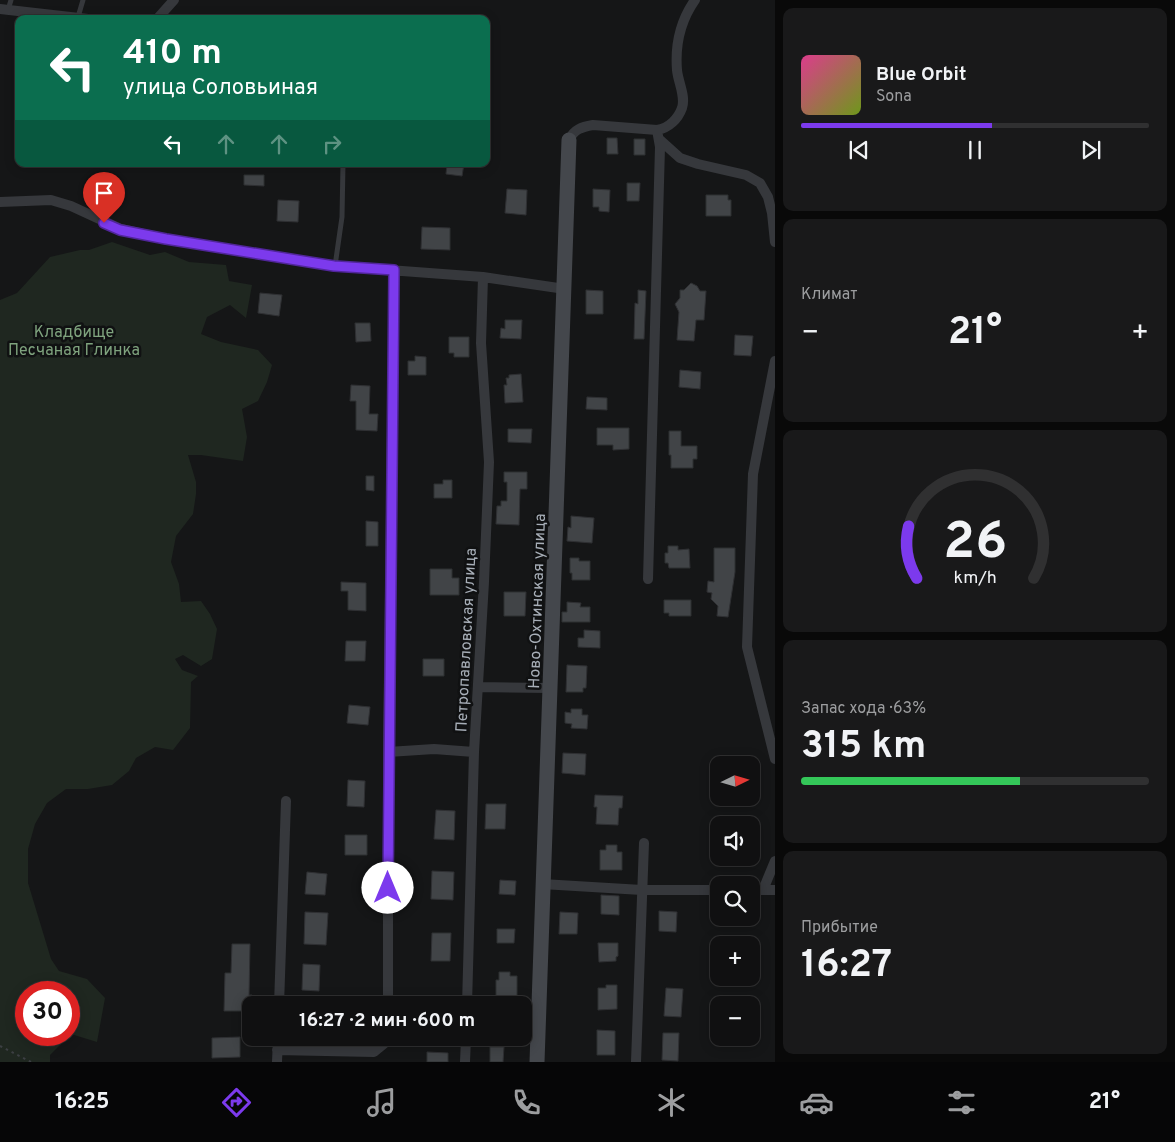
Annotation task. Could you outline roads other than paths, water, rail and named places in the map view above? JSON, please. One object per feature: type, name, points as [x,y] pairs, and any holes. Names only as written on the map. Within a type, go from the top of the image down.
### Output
[{"type":"street","points":[[161,15],[174,0]]},
{"type":"street","points":[[648,579],[658,135],[678,116],[683,106],[677,70],[679,33],[695,0]]},
{"type":"street","points":[[6,7],[62,15]]},
{"type":"street","points":[[569,140],[572,133],[577,129],[593,125],[658,135],[680,158],[746,175],[760,183],[768,197],[775,242]]},
{"type":"street","name":"Ново-Охтинская улица","points":[[537,1062],[569,140]]},
{"type":"street","points":[[0,202],[51,200],[71,206],[120,230],[334,266],[483,277],[565,289]]},
{"type":"street","points":[[388,996],[388,752],[394,270]]},
{"type":"street","name":"Петропавловская улица","points":[[467,996],[474,752],[479,688],[489,462],[481,343],[483,277]]},
{"type":"street","points":[[775,361],[753,474],[747,647],[775,759]]},
{"type":"street","points":[[479,688],[550,688]]},
{"type":"street","points":[[388,752],[434,749],[474,752]]},
{"type":"street","points":[[279,996],[286,802]]},
{"type":"street","points":[[636,1062],[644,843]]},
{"type":"street","points":[[775,861],[763,890],[775,890]]},
{"type":"street","points":[[542,884],[642,890],[710,890]]},
{"type":"street","points":[[277,1046],[277,1062]]},
{"type":"street","points":[[277,1050],[374,1052],[381,1046]]},
{"type":"street","points":[[466,1046],[466,1062]]},
{"type":"lane","points":[[83,0],[83,15]]},
{"type":"lane","points":[[334,266],[342,216],[342,167]]},
{"type":"park label","name":"Кладбище Песчаная Глинка","points":[[74,340]]}]
